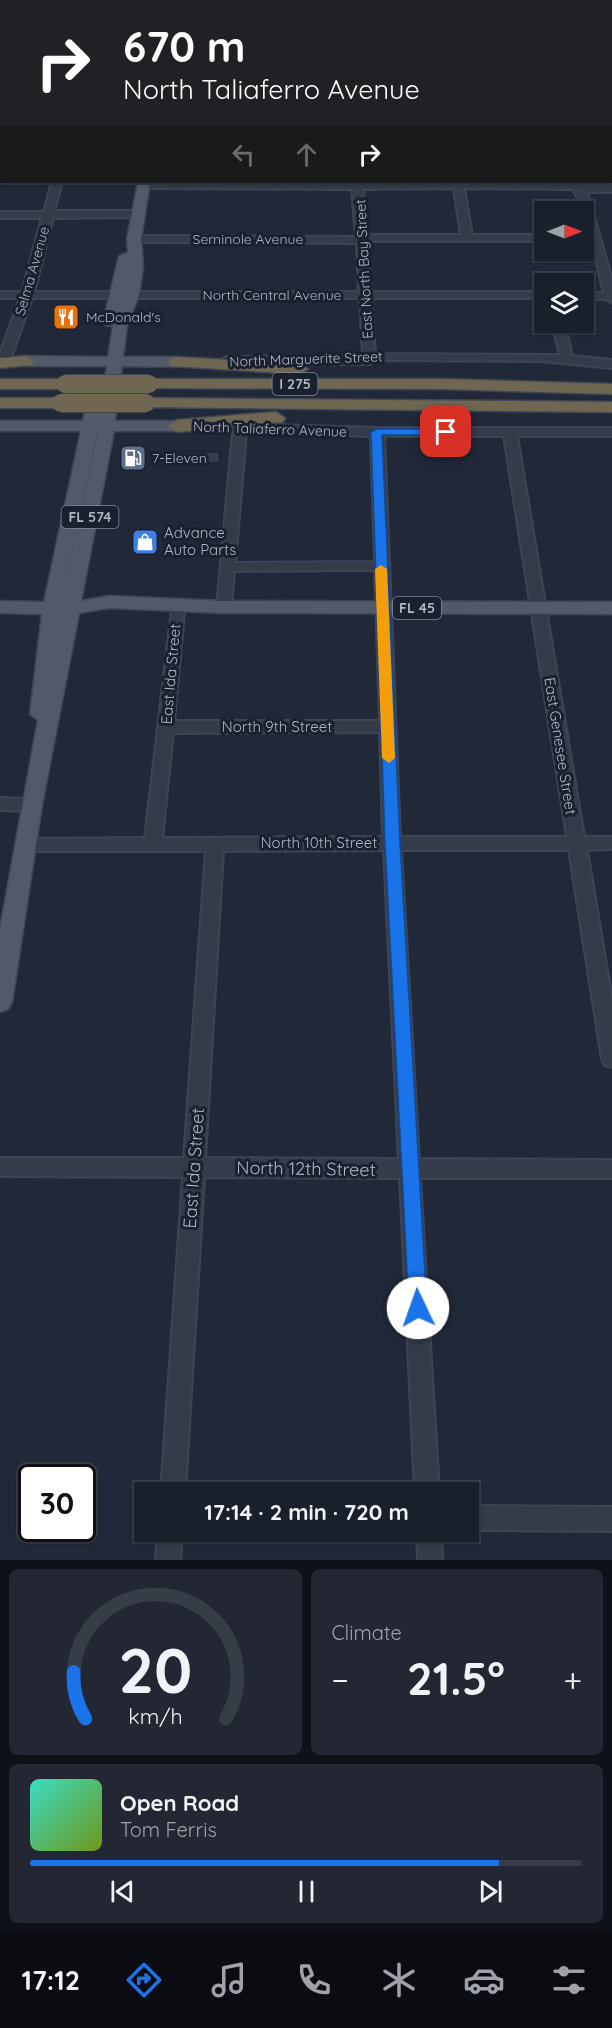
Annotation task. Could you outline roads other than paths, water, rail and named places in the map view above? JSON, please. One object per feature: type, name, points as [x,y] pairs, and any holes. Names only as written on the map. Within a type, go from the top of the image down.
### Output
[{"type":"highway","points":[[1,361],[25,360]]},
{"type":"highway","points":[[177,362],[287,368],[442,384]]},
{"type":"highway","name":"I 275","points":[[0,384],[442,384],[605,389]]},
{"type":"highway","name":"I 275","points":[[0,403],[607,407]]},
{"type":"highway","points":[[177,426],[400,405]]},
{"type":"main road","name":"FL 574","points":[[109,361],[107,341],[136,266],[134,239],[143,184]]},
{"type":"main road","name":"FL 574","points":[[0,1002],[63,608],[95,432],[109,361],[121,322],[124,295]]},
{"type":"main road","points":[[69,361],[92,352],[107,341]]},
{"type":"main road","name":"North Marguerite Street","points":[[25,360],[177,362]]},
{"type":"main road","points":[[0,426],[52,426],[75,434],[95,432]]},
{"type":"main road","name":"North Taliaferro Avenue","points":[[95,432],[177,426]]},
{"type":"main road","name":"FL 574","points":[[63,608],[95,432]]},
{"type":"main road","name":"FL 45","points":[[63,608],[109,602],[224,607],[612,608]]},
{"type":"main road","name":"FL 45","points":[[0,607],[63,608],[107,613],[177,612],[224,607]]},
{"type":"street","name":"Selma Avenue","points":[[1,361],[27,295],[57,183]]},
{"type":"street","points":[[143,184],[574,184],[612,189]]},
{"type":"street","name":"East North Bay Street","points":[[352,184],[359,189],[369,360]]},
{"type":"street","points":[[459,184],[467,238]]},
{"type":"street","points":[[574,184],[583,194],[584,201]]},
{"type":"street","points":[[0,214],[139,214]]},
{"type":"street","name":"Seminole Avenue","points":[[134,239],[534,238]]},
{"type":"street","points":[[594,239],[612,241]]},
{"type":"street","points":[[594,248],[611,297],[594,296]]},
{"type":"street","name":"North Central Avenue","points":[[0,295],[534,296]]},
{"type":"street","points":[[561,333],[568,356]]},
{"type":"street","name":"North Marguerite Street","points":[[177,362],[369,360],[382,357],[568,356],[612,364]]},
{"type":"street","name":"North Taliaferro Avenue","points":[[177,426],[377,432],[612,432]]},
{"type":"street","points":[[224,607],[240,429]]},
{"type":"street","points":[[377,432],[392,843],[427,1482]]},
{"type":"street","name":"East Genesee Street","points":[[510,432],[612,1059]]},
{"type":"street","points":[[228,567],[381,566]]},
{"type":"street","name":"East Ida Street","points":[[153,844],[177,612]]},
{"type":"street","name":"North 9th Street","points":[[166,727],[387,726]]},
{"type":"street","points":[[0,804],[31,805]]},
{"type":"street","name":"North 10th Street","points":[[25,845],[612,843]]},
{"type":"street","name":"East Ida Street","points":[[174,1482],[215,844]]},
{"type":"street","name":"North 12th Street","points":[[0,1167],[612,1169]]},
{"type":"street","points":[[479,1518],[612,1519]]},
{"type":"street","points":[[168,1560],[169,1542]]},
{"type":"street","points":[[429,1542],[430,1560]]},
{"type":"place","name":"McDonald's","points":[[66,317]]},
{"type":"place","name":"7-Eleven","points":[[133,458]]},
{"type":"place","name":"Advance Auto Parts","points":[[145,542]]}]
